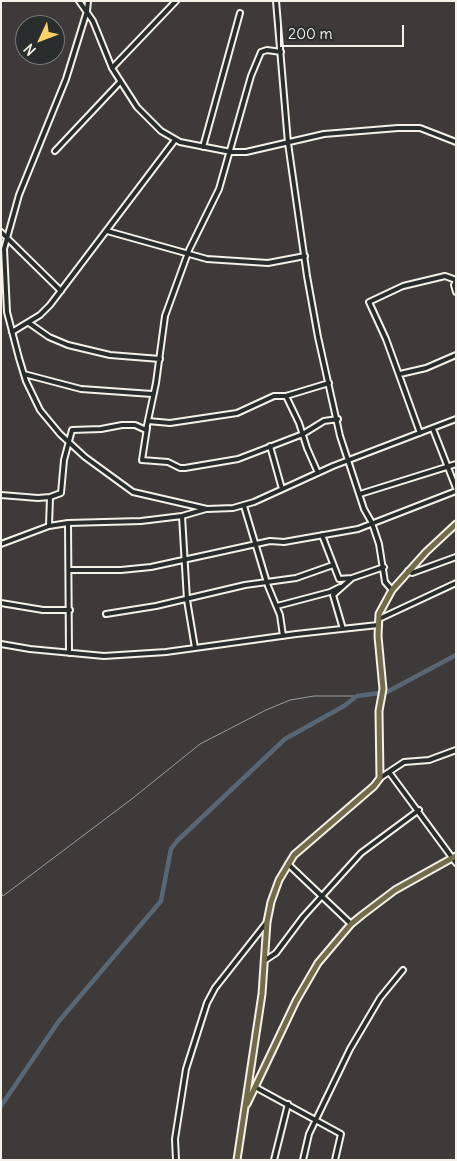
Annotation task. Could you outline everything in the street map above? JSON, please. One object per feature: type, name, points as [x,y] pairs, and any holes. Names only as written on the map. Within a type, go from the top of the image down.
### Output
[{"type":"main road","points":[[237,1160],[262,994],[267,922],[271,902],[288,864],[300,849],[355,803],[380,778],[380,699],[384,689],[378,619],[385,600],[392,590],[408,571],[456,524]]},
{"type":"main road","points":[[245,1108],[305,983],[318,963],[351,924],[395,890],[455,859]]},
{"type":"street","points":[[79,1],[87,12],[112,68],[137,107],[160,131],[175,140],[231,152],[261,150],[324,134],[420,128],[456,142]]},
{"type":"street","points":[[88,1],[87,12],[55,109],[19,195],[6,239],[4,249],[6,303],[12,332],[24,374],[40,410],[69,444],[133,492],[207,509]]},
{"type":"street","points":[[112,68],[176,1]]},
{"type":"street","points":[[276,1],[288,143],[318,337],[349,462],[372,523],[384,567],[385,582],[392,590]]},
{"type":"street","points":[[202,147],[240,13]]},
{"type":"street","points":[[281,52],[267,50],[261,52],[251,76],[219,189],[187,255],[165,316],[160,359],[152,394],[142,460],[168,462],[180,468],[222,463],[303,434],[324,421],[338,419]]},
{"type":"street","points":[[56,151],[120,82]]},
{"type":"street","points":[[12,332],[29,323],[50,305],[175,140]]},
{"type":"street","points":[[107,231],[187,255],[207,259],[268,263],[304,256]]},
{"type":"street","points":[[1,232],[61,291]]},
{"type":"street","points":[[420,433],[400,374],[378,319],[369,302],[403,286],[445,276],[456,281],[454,285],[456,292]]},
{"type":"street","points":[[29,323],[49,337],[68,345],[110,355],[160,359]]},
{"type":"street","points":[[400,374],[431,367],[456,356]]},
{"type":"street","points":[[24,374],[81,389],[152,394]]},
{"type":"street","points":[[148,421],[170,423],[205,419],[245,410],[274,396],[286,396],[329,382]]},
{"type":"street","points":[[286,396],[318,473]]},
{"type":"street","points":[[1,544],[49,526],[68,523],[141,521],[182,516],[207,509],[244,506],[318,473],[456,419]]},
{"type":"street","points":[[1,495],[50,497],[61,493],[64,460],[72,430],[101,429],[122,425],[135,425],[146,430],[147,427]]},
{"type":"street","points":[[70,570],[121,570],[151,567],[184,558],[256,544],[284,542],[358,529],[456,490],[433,429]]},
{"type":"street","points":[[270,446],[282,489]]},
{"type":"street","points":[[360,494],[456,464]]},
{"type":"street","points":[[49,526],[50,497]]},
{"type":"street","points":[[244,506],[267,582],[277,606],[283,636]]},
{"type":"street","points":[[182,516],[187,600],[195,648]]},
{"type":"street","points":[[68,523],[70,570],[69,653]]},
{"type":"street","points":[[322,535],[339,580],[352,578],[384,567]]},
{"type":"street","points":[[408,571],[412,573],[456,557]]},
{"type":"street","points":[[106,614],[187,600],[245,584],[300,577],[333,565]]},
{"type":"street","points":[[277,606],[330,592],[352,578]]},
{"type":"street","points":[[378,619],[456,583]]},
{"type":"street","points":[[340,587],[333,595],[343,629]]},
{"type":"street","points":[[1,603],[43,610],[70,610]]},
{"type":"street","points":[[1,644],[104,656],[195,648],[378,626]]},
{"type":"street","points":[[380,778],[404,762],[429,760],[456,750]]},
{"type":"street","points":[[389,772],[455,859]]},
{"type":"street","points":[[264,961],[276,953],[321,896],[361,853],[419,810]]},
{"type":"street","points":[[288,864],[351,924]]},
{"type":"street","points":[[176,1160],[175,1139],[186,1069],[207,1003],[215,988],[267,922]]},
{"type":"street","points":[[303,1160],[309,1134],[350,1049],[380,998],[403,970]]},
{"type":"street","points":[[255,1087],[341,1134],[335,1160]]},
{"type":"street","points":[[274,1160],[288,1104]]},
{"type":"waterway","points":[[1,1106],[59,1021],[161,901],[171,849],[177,841],[285,739],[344,706],[357,696],[387,692],[456,655]]},
{"type":"waterway","points":[[1,893],[3,896],[133,798],[200,744],[266,710],[290,700],[314,696],[357,696]]}]
